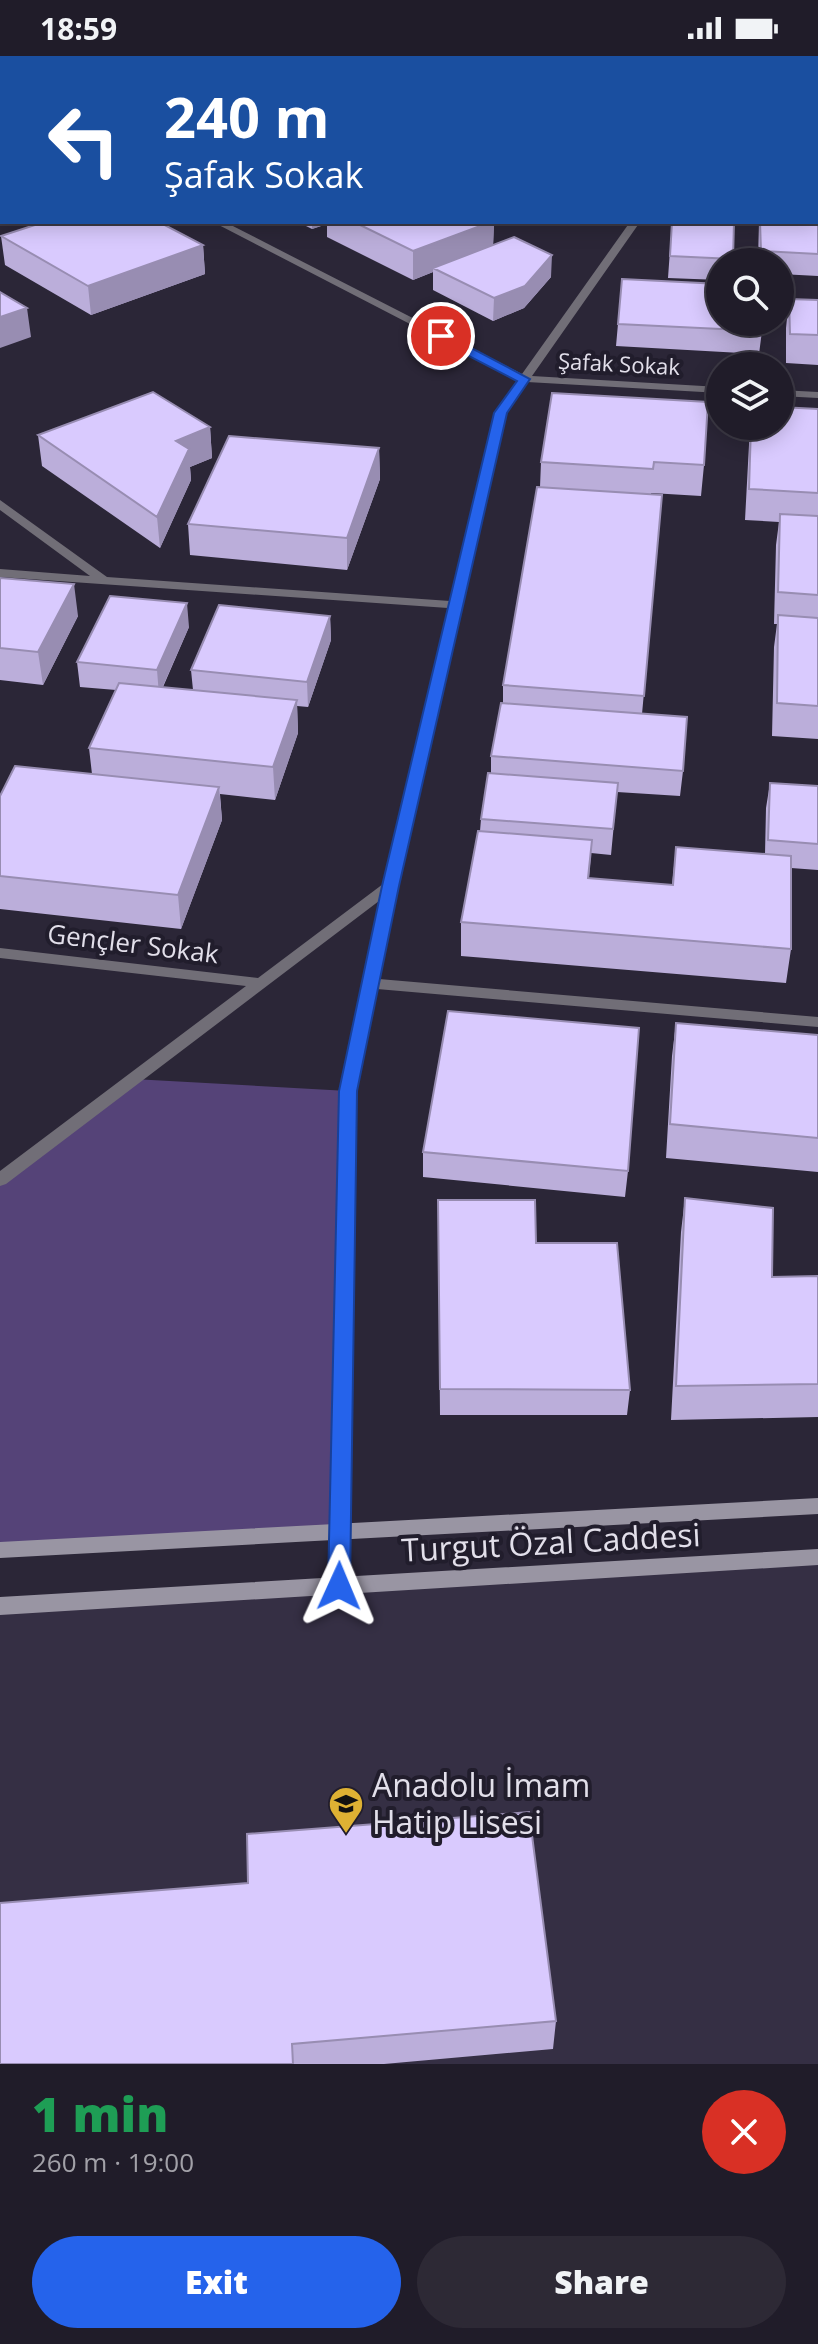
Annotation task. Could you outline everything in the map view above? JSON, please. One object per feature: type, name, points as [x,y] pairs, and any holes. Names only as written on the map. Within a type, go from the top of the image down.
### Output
[{"type":"street","name":"Şafak Sokak","points":[[222,224],[524,379],[706,389]]},
{"type":"street","points":[[339,1586],[348,1091],[390,886],[500,413],[634,224]]},
{"type":"street","points":[[794,394],[818,395]]},
{"type":"street","points":[[0,504],[105,581]]},
{"type":"street","points":[[0,573],[456,605]]},
{"type":"street","points":[[0,1180],[390,886]]},
{"type":"street","name":"Gençler Sokak","points":[[0,953],[261,983]]},
{"type":"street","points":[[371,983],[818,1022]]},
{"type":"street","name":"Turgut Özal Caddesi","points":[[0,1550],[818,1506]]},
{"type":"street","name":"Turgut Özal Caddesi","points":[[0,1606],[818,1557]]},
{"type":"shaded area","points":[[133,1079],[348,1091],[340,1530],[0,1550],[0,1180]]},
{"type":"shaded area","name":"Anadolu İmam Hatip Lisesi","points":[[818,1557],[818,2064],[0,2064],[0,1606]]},
{"type":"building","points":[[38,224],[163,224],[203,245],[88,286],[1,236]]},
{"type":"building","points":[[358,224],[486,224],[413,251]]},
{"type":"building","points":[[672,224],[734,224],[733,248],[706,248],[706,258],[670,256]]},
{"type":"building","points":[[760,224],[818,224],[818,254],[794,253],[794,248],[761,248]]},
{"type":"building","points":[[514,237],[552,255],[525,286],[494,298],[433,268]]},
{"type":"building","points":[[622,279],[706,283],[706,328],[618,324]]},
{"type":"building","points":[[0,292],[27,308],[0,317]]},
{"type":"building","points":[[794,299],[818,300],[818,335],[794,334]]},
{"type":"building","points":[[153,392],[210,427],[176,441],[189,449],[157,517],[38,435]]},
{"type":"building","points":[[552,393],[706,402],[704,465],[654,462],[653,469],[541,462]]},
{"type":"building","points":[[794,408],[818,409],[818,493],[749,489],[751,440],[794,440]]},
{"type":"building","points":[[229,436],[379,448],[347,538],[188,524]]},
{"type":"building","points":[[537,487],[662,495],[644,696],[503,685]]},
{"type":"building","points":[[780,514],[818,516],[818,595],[778,592]]},
{"type":"building","points":[[0,578],[74,584],[38,652],[0,648]]},
{"type":"building","points":[[110,596],[187,603],[157,670],[77,662]]},
{"type":"building","points":[[219,605],[330,616],[307,682],[191,670]]},
{"type":"building","points":[[778,615],[818,618],[818,706],[777,703]]},
{"type":"building","points":[[119,683],[297,700],[273,767],[89,748]]},
{"type":"building","points":[[501,703],[687,717],[683,771],[491,756]]},
{"type":"building","points":[[15,766],[219,787],[178,895],[0,876],[0,796]]},
{"type":"building","points":[[488,773],[618,783],[613,829],[481,819]]},
{"type":"building","points":[[770,783],[818,786],[818,844],[768,840]]},
{"type":"building","points":[[478,831],[592,840],[588,878],[673,885],[676,847],[791,856],[791,949],[461,922]]},
{"type":"building","points":[[448,1011],[639,1028],[628,1171],[423,1152]]},
{"type":"building","points":[[676,1023],[818,1035],[818,1138],[670,1124]]},
{"type":"building","points":[[685,1198],[773,1208],[772,1277],[818,1276],[818,1384],[676,1386]]},
{"type":"building","points":[[438,1200],[535,1200],[536,1243],[617,1243],[630,1390],[440,1389]]},
{"type":"building","points":[[529,1812],[556,2021],[292,2044],[293,2064],[0,2064],[0,1903],[248,1883],[247,1834]]},
{"type":"place","name":"Anadolu İmam Hatip Lisesi","points":[[346,1835]]},
{"type":"route","points":[[339,1586],[348,1091],[390,886],[500,413],[524,379],[441,336]]}]
